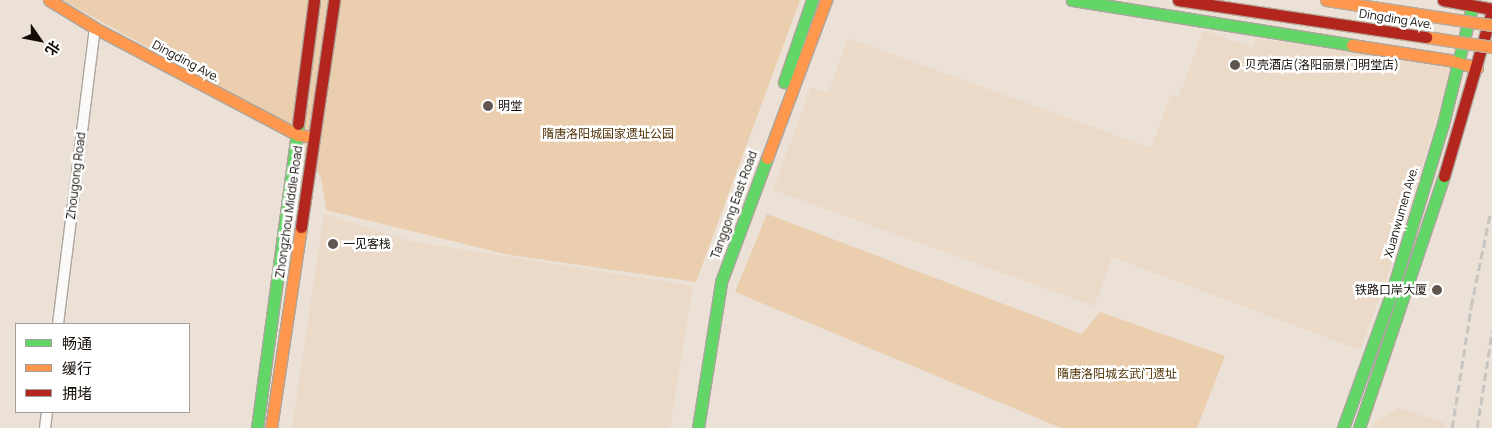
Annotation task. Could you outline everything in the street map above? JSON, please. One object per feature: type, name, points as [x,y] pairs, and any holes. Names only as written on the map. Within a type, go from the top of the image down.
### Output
[{"type":"main road","name":"Dingding Ave.","points":[[48,0],[95,28],[298,135],[314,137]]},
{"type":"main road","name":"Zhongzhou Middle Road","points":[[257,428],[298,135],[314,0]]},
{"type":"main road","name":"Zhongzhou Middle Road","points":[[271,428],[334,0]]},
{"type":"main road","name":"Tanggong East Road","points":[[689,428],[712,280],[812,0]]},
{"type":"main road","name":"Tanggong East Road","points":[[698,428],[721,282],[826,0]]},
{"type":"main road","points":[[1072,0],[1459,62],[1477,68]]},
{"type":"main road","name":"Dingding Ave.","points":[[1178,0],[1492,47]]},
{"type":"main road","points":[[1241,27],[1245,0]]},
{"type":"main road","name":"Dingding Ave.","points":[[1326,0],[1492,26]]},
{"type":"main road","points":[[1359,428],[1407,292],[1477,68],[1492,9],[1473,2],[1443,0]]},
{"type":"main road","name":"Xuanwumen Ave.","points":[[1343,428],[1391,295],[1459,62],[1473,2]]},
{"type":"street","name":"Zhougong Road","points":[[58,323],[95,28]]},
{"type":"street","points":[[45,428],[47,413]]},
{"type":"shaded area","points":[[1203,30],[1253,48],[1257,38],[1452,67],[1395,255],[1360,350],[1112,257],[1094,306],[773,190],[811,87],[828,93],[848,38],[1151,148],[1171,94],[1179,97]]},
{"type":"shaded area","points":[[324,214],[410,241],[693,286],[670,428],[292,428]]},
{"type":"shaded area","points":[[1399,408],[1445,423],[1444,428],[1373,428],[1375,421]]},
{"type":"green space","name":"隋唐洛阳城国家遗址公园","points":[[62,0],[800,0],[696,282],[505,254],[326,210],[321,177],[271,115]]},
{"type":"green space","name":"隋唐洛阳城玄武门遗址","points":[[767,214],[1082,334],[1100,312],[1225,356],[1197,428],[1061,428],[735,292]]},
{"type":"railway","points":[[1452,428],[1471,306],[1490,214]]},
{"type":"railway","points":[[1477,428],[1492,331]]},
{"type":"traffic: fast","points":[[784,82],[812,0]]},
{"type":"traffic: fast","points":[[1072,0],[1352,45]]},
{"type":"traffic: fast","points":[[1343,428],[1391,295],[1443,124],[1471,11]]},
{"type":"traffic: fast","points":[[257,428],[298,124]]},
{"type":"traffic: fast","points":[[698,428],[721,282],[767,158]]},
{"type":"traffic: fast","points":[[1359,428],[1444,176]]},
{"type":"traffic: slow","points":[[49,0],[95,28],[298,135],[306,136]]},
{"type":"traffic: slow","points":[[767,158],[826,0]]},
{"type":"traffic: slow","points":[[1326,0],[1492,25]]},
{"type":"traffic: slow","points":[[1426,37],[1492,47]]},
{"type":"traffic: slow","points":[[1352,45],[1449,60],[1477,68]]},
{"type":"traffic: slow","points":[[271,428],[301,227]]},
{"type":"traffic: jam","points":[[298,124],[314,0]]},
{"type":"traffic: jam","points":[[301,227],[334,0]]},
{"type":"traffic: jam","points":[[1178,0],[1426,37]]},
{"type":"traffic: jam","points":[[1443,0],[1492,9]]},
{"type":"traffic: jam","points":[[1444,176],[1491,14]]},
{"type":"place","name":"贝壳酒店(洛阳丽景门明堂店)","points":[[1235,65]]},
{"type":"place","name":"明堂","points":[[488,106]]},
{"type":"place","name":"一见客栈","points":[[333,244]]},
{"type":"place","name":"铁路口岸大厦","points":[[1437,290]]}]
